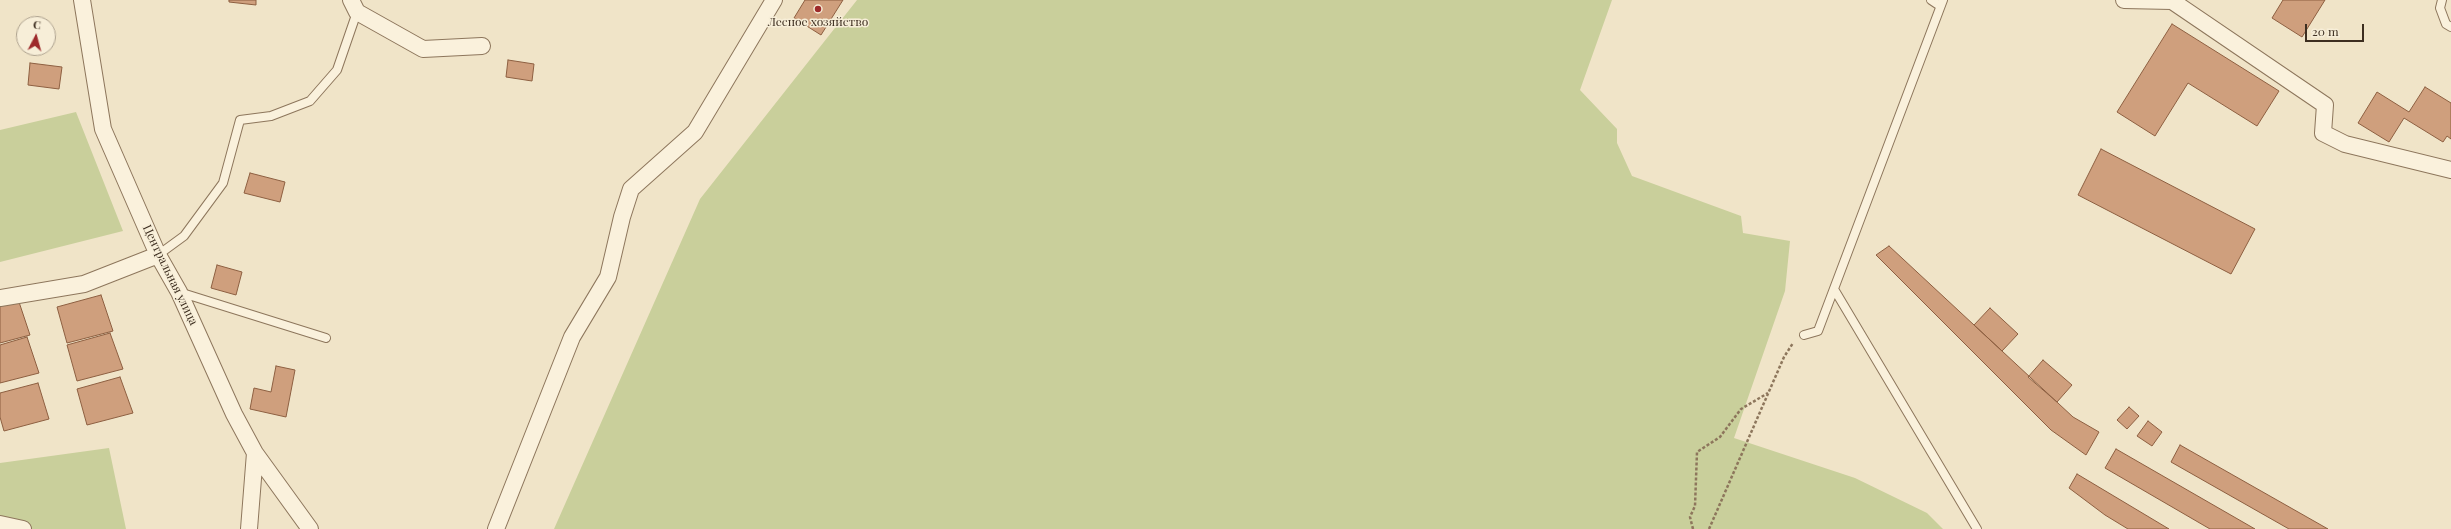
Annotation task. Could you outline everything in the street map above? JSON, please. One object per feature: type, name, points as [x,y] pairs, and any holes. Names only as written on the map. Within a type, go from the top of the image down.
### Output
[{"type":"street","name":"Центральная улица","points":[[82,0],[103,129],[158,255],[180,292],[234,414],[256,453],[310,529]]},
{"type":"street","points":[[496,529],[572,337],[608,277],[622,217],[631,189],[695,132],[774,0]]},
{"type":"street","points":[[2124,0],[2172,1],[2324,105],[2323,133],[2345,144],[2408,158],[2451,170]]},
{"type":"street","points":[[354,6],[423,49],[482,46]]},
{"type":"street","points":[[0,298],[84,284],[158,255]]},
{"type":"street","points":[[248,529],[256,453]]},
{"type":"street","points":[[0,524],[24,529]]},
{"type":"lane","points":[[1804,335],[1818,330],[1942,3],[1931,0]]},
{"type":"lane","points":[[2442,0],[2440,8],[2446,24],[2451,27]]},
{"type":"lane","points":[[158,255],[184,236],[223,184],[240,120],[271,116],[310,101],[337,70],[354,6]]},
{"type":"lane","points":[[1834,288],[1977,529]]},
{"type":"lane","points":[[180,292],[326,338]]},
{"type":"path","points":[[1709,529],[1768,393],[1788,351],[1795,339],[1804,335]]},
{"type":"path","points":[[1693,529],[1690,517],[1695,506],[1697,452],[1720,437],[1741,409],[1768,393]]},
{"type":"green space","points":[[857,0],[1612,0],[1580,90],[1617,129],[1617,143],[1632,176],[1741,216],[1743,233],[1790,241],[1785,291],[1734,438],[1855,478],[1927,513],[1943,529],[554,529],[700,199]]},
{"type":"green space","points":[[76,112],[123,231],[0,262],[0,130]]},
{"type":"green space","points":[[109,448],[126,529],[0,529],[0,463]]},
{"type":"building","points":[[229,0],[256,0],[256,5],[229,2]]},
{"type":"building","name":"Лесное хозяйство","points":[[805,0],[843,0],[821,35],[794,18]]},
{"type":"building","points":[[2283,0],[2325,0],[2302,37],[2272,18]]},
{"type":"building","points":[[2172,24],[2279,91],[2257,126],[2188,83],[2155,136],[2117,112]]},
{"type":"building","points":[[508,60],[534,64],[532,81],[506,77]]},
{"type":"building","points":[[30,63],[62,67],[59,89],[28,85]]},
{"type":"building","points":[[2425,87],[2451,103],[2451,139],[2447,136],[2443,142],[2404,118],[2389,142],[2358,123],[2377,92],[2409,112]]},
{"type":"building","points":[[2101,149],[2255,229],[2231,274],[2078,195]]},
{"type":"building","points":[[250,173],[285,182],[280,202],[244,193]]},
{"type":"building","points":[[1889,246],[2073,417],[2099,432],[2086,455],[2051,430],[1876,255]]},
{"type":"building","points":[[217,265],[242,272],[236,295],[211,288]]},
{"type":"building","points":[[101,295],[113,331],[67,343],[57,307]]},
{"type":"building","points":[[18,299],[30,335],[0,343],[0,304]]},
{"type":"building","points":[[1990,308],[2018,334],[2002,351],[1974,325]]},
{"type":"building","points":[[110,333],[123,369],[77,381],[67,345]]},
{"type":"building","points":[[27,337],[39,373],[0,383],[0,345]]},
{"type":"building","points":[[2043,360],[2072,385],[2057,402],[2028,377]]},
{"type":"building","points":[[276,366],[295,370],[286,417],[250,409],[254,388],[271,392]]},
{"type":"building","points":[[120,377],[133,413],[87,425],[77,389]]},
{"type":"building","points":[[38,383],[49,419],[4,431],[0,417],[0,393]]},
{"type":"building","points":[[2129,407],[2139,416],[2127,429],[2117,420]]},
{"type":"building","points":[[2148,421],[2162,432],[2152,446],[2137,436]]},
{"type":"building","points":[[2180,445],[2328,529],[2289,529],[2171,462]]},
{"type":"building","points":[[2116,449],[2255,529],[2210,529],[2105,468]]},
{"type":"building","points":[[2077,474],[2169,529],[2128,529],[2105,515],[2069,488]]},
{"type":"place","name":"Лесное хозяйство","points":[[818,9]]}]
